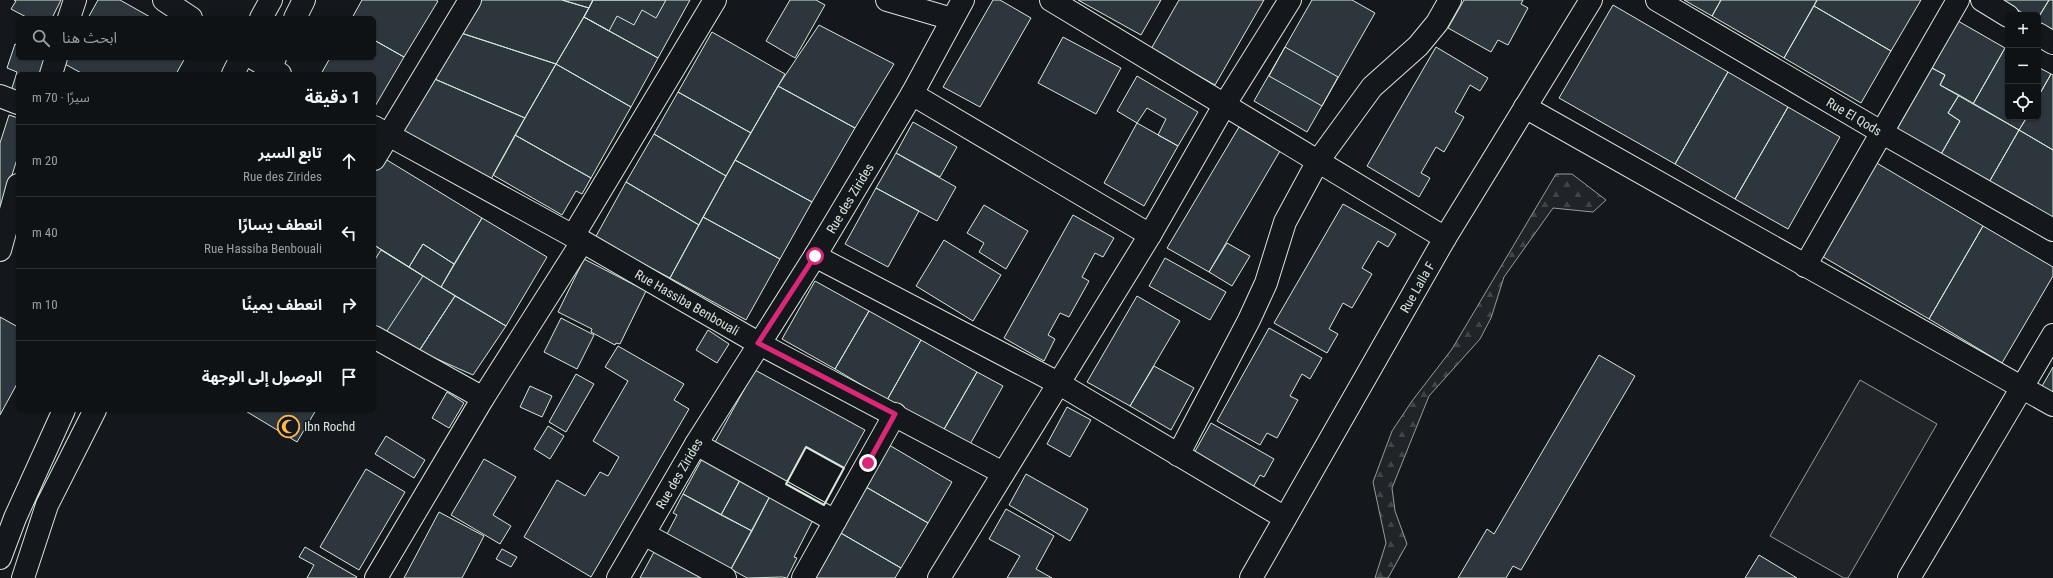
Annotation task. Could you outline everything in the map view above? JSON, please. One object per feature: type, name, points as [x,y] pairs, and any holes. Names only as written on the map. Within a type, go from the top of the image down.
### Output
[{"type":"street","points":[[70,16],[75,0]]},
{"type":"street","points":[[164,0],[188,16]]},
{"type":"street","points":[[262,16],[271,0]]},
{"type":"street","points":[[296,16],[304,0]]},
{"type":"street","points":[[376,152],[382,131],[470,0]]},
{"type":"street","points":[[376,578],[577,239],[715,0]]},
{"type":"street","points":[[887,0],[952,19]]},
{"type":"street","name":"Rue des Zirides","points":[[618,578],[696,444],[758,343],[815,256],[912,94],[963,0]]},
{"type":"street","points":[[1050,0],[1225,104],[1445,238]]},
{"type":"street","points":[[939,578],[1150,235],[1225,104],[1290,0]]},
{"type":"street","points":[[1178,454],[1249,320],[1266,283],[1285,222],[1318,161],[1372,87],[1418,46],[1436,23],[1450,0]]},
{"type":"street","name":"Rue Lalla F","points":[[1251,578],[1445,238],[1591,0]]},
{"type":"street","name":"Rue El Qods","points":[[1657,0],[1881,132],[2053,230]]},
{"type":"street","points":[[1805,266],[1958,0]]},
{"type":"street","points":[[1982,0],[2005,14]]},
{"type":"street","points":[[2041,36],[2053,43]]},
{"type":"street","points":[[52,72],[55,60]]},
{"type":"street","points":[[234,72],[240,60]]},
{"type":"street","points":[[912,94],[1150,235]]},
{"type":"street","points":[[0,96],[16,102]]},
{"type":"street","points":[[1525,106],[1805,266],[2053,405]]},
{"type":"street","name":"Rue Hassiba Benbouali","points":[[382,131],[577,239],[758,343],[895,414],[1003,473]]},
{"type":"street","points":[[0,250],[16,192]]},
{"type":"street","points":[[815,256],[1058,383],[1285,518]]},
{"type":"street","points":[[1909,578],[2053,335]]},
{"type":"street","points":[[376,338],[483,398]]},
{"type":"street","points":[[0,558],[5,530],[63,412]]},
{"type":"street","points":[[23,578],[47,505],[94,412]]},
{"type":"street","points":[[803,578],[895,414]]},
{"type":"street","points":[[696,444],[835,521]]},
{"type":"street","points":[[42,454],[66,466]]},
{"type":"street","points":[[644,534],[725,578]]},
{"type":"green space","points":[[1556,174],[1572,174],[1606,200],[1593,212],[1553,208],[1504,277],[1491,318],[1480,339],[1429,396],[1392,488],[1395,511],[1407,544],[1388,578],[1375,578],[1386,543],[1373,482],[1392,431],[1412,401],[1452,349]]},
{"type":"green space","points":[[1860,380],[1937,424],[1848,578],[1844,578],[1770,536]]},
{"type":"building","points":[[14,0],[61,0],[53,16],[24,16],[11,9],[16,1]]},
{"type":"building","points":[[98,0],[120,0],[148,16],[89,16]]},
{"type":"building","points":[[362,0],[438,1],[404,57],[376,41],[376,16],[353,16]]},
{"type":"building","points":[[477,0],[562,0],[589,8],[556,64],[458,32]]},
{"type":"building","points":[[562,0],[593,0],[589,8]]},
{"type":"building","points":[[593,0],[690,0],[658,58],[584,17]]},
{"type":"building","points":[[593,0],[666,0],[656,18],[642,10],[634,25],[617,16],[609,31],[584,17]]},
{"type":"building","points":[[790,0],[816,0],[825,5],[795,58],[766,41]]},
{"type":"building","points":[[993,0],[1000,0],[1031,18],[980,107],[943,87]]},
{"type":"building","points":[[1078,0],[1161,0],[1141,35]]},
{"type":"building","points":[[1179,0],[1264,0],[1215,85],[1151,49]]},
{"type":"building","points":[[1312,0],[1352,0],[1375,13],[1307,132],[1254,101]]},
{"type":"building","points":[[1464,0],[1523,0],[1521,4],[1528,8],[1508,45],[1498,40],[1491,52],[1448,28]]},
{"type":"building","points":[[1684,0],[1721,0],[1712,16]]},
{"type":"building","points":[[1721,0],[1817,0],[1784,58],[1712,16]]},
{"type":"building","points":[[1817,0],[1921,0],[1891,51],[1814,6]]},
{"type":"building","points":[[2001,0],[2049,0],[2041,13],[2021,12]]},
{"type":"building","points":[[2049,0],[2053,0],[2053,31],[2041,24],[2041,13]]},
{"type":"building","points":[[1613,5],[1728,72],[1675,164],[1559,98]]},
{"type":"building","points":[[1814,6],[1891,51],[1861,103],[1784,58]]},
{"type":"building","points":[[584,17],[658,58],[631,107],[556,64]]},
{"type":"building","points":[[1958,21],[2005,48],[1973,104],[1940,85],[1945,75],[1932,68]]},
{"type":"building","points":[[819,25],[894,64],[855,128],[778,86]]},
{"type":"building","points":[[458,32],[556,64],[525,118],[430,77]]},
{"type":"building","points":[[712,32],[785,74],[751,133],[678,92]]},
{"type":"building","points":[[1063,37],[1121,68],[1096,114],[1038,83]]},
{"type":"building","points":[[376,41],[404,57],[376,105],[376,72],[322,72],[329,60],[376,60]]},
{"type":"building","points":[[15,44],[16,60],[45,60],[41,72],[17,72],[7,68]]},
{"type":"building","points":[[1285,47],[1338,77],[1322,106],[1269,76]]},
{"type":"building","points":[[1436,47],[1488,78],[1480,91],[1470,85],[1455,112],[1464,117],[1444,152],[1436,147],[1421,173],[1430,178],[1419,197],[1367,166]]},
{"type":"building","points":[[2005,48],[2005,120],[2025,120],[2019,130],[1973,104]]},
{"type":"building","points":[[64,60],[184,60],[177,72],[79,72],[63,63]]},
{"type":"building","points":[[556,64],[631,107],[591,178],[515,135]]},
{"type":"building","points":[[1932,68],[1945,75],[1940,85],[1959,95],[1948,113],[1960,121],[1940,156],[1896,131]]},
{"type":"building","points":[[2041,69],[2051,74],[2041,92]]},
{"type":"building","points":[[1728,72],[1788,107],[1735,199],[1675,164]]},
{"type":"building","points":[[2051,74],[2053,75],[2053,150],[2019,130],[2025,120],[2041,120],[2041,92]]},
{"type":"building","points":[[16,75],[16,93],[11,91]]},
{"type":"building","points":[[1137,76],[1198,112],[1178,146],[1158,135],[1166,119],[1147,108],[1137,123],[1117,111]]},
{"type":"building","points":[[430,77],[525,118],[490,181],[401,132]]},
{"type":"building","points":[[778,86],[855,128],[812,202],[735,160]]},
{"type":"building","points":[[678,92],[751,133],[726,176],[654,134]]},
{"type":"building","points":[[1959,95],[2019,130],[1988,184],[1940,156],[1960,121],[1948,113]]},
{"type":"building","points":[[1788,107],[1840,137],[1788,229],[1735,199]]},
{"type":"building","points":[[9,115],[16,117],[16,162],[0,213],[0,143]]},
{"type":"building","points":[[913,122],[957,147],[940,177],[896,153]]},
{"type":"building","points":[[1137,123],[1178,146],[1144,206],[1104,183]]},
{"type":"building","points":[[1239,127],[1280,151],[1209,272],[1167,248]]},
{"type":"building","points":[[2019,130],[2053,150],[2053,222],[1988,184]]},
{"type":"building","points":[[654,134],[726,176],[699,225],[626,182]]},
{"type":"building","points":[[515,135],[591,178],[582,194],[576,191],[562,215],[493,175]]},
{"type":"building","points":[[896,153],[956,187],[937,221],[876,188]]},
{"type":"building","points":[[382,157],[482,218],[454,264],[423,244],[409,267],[376,246],[376,168]]},
{"type":"building","points":[[735,160],[812,202],[780,259],[703,217]]},
{"type":"building","points":[[1875,162],[1983,226],[1929,319],[1820,255]]},
{"type":"building","points":[[626,182],[699,225],[670,278],[595,238]]},
{"type":"building","points":[[876,188],[919,211],[888,267],[845,244]]},
{"type":"building","points":[[1343,204],[1396,234],[1388,247],[1378,241],[1362,268],[1372,274],[1352,308],[1343,303],[1329,329],[1338,334],[1327,353],[1274,323]]},
{"type":"building","points":[[984,205],[1028,231],[1006,269],[979,252],[984,243],[967,233]]},
{"type":"building","points":[[1073,215],[1114,238],[1103,257],[1095,253],[1082,277],[1089,281],[1069,317],[1060,313],[1048,335],[1055,339],[1044,361],[1004,338]]},
{"type":"building","points":[[703,217],[780,259],[746,320],[670,278]]},
{"type":"building","points":[[482,218],[547,257],[506,326],[441,287]]},
{"type":"building","points":[[1983,226],[2053,267],[2053,276],[2002,363],[1929,319]]},
{"type":"building","points":[[944,240],[1001,275],[973,321],[916,286]]},
{"type":"building","points":[[1227,243],[1250,256],[1232,286],[1209,272]]},
{"type":"building","points":[[423,244],[454,264],[441,287],[409,267]]},
{"type":"building","points":[[376,246],[455,296],[419,351],[376,332]]},
{"type":"building","points":[[381,250],[423,276],[383,337],[376,332],[376,258]]},
{"type":"building","points":[[1165,258],[1226,292],[1210,320],[1149,286]]},
{"type":"building","points":[[584,259],[646,291],[620,344],[616,343],[615,345],[591,332],[592,329],[558,312]]},
{"type":"building","points":[[815,281],[869,311],[835,369],[782,339]]},
{"type":"building","points":[[455,296],[506,326],[473,375],[419,351]]},
{"type":"building","points":[[1137,296],[1180,321],[1130,406],[1087,382]]},
{"type":"building","points":[[869,311],[921,340],[887,400],[835,369]]},
{"type":"building","points":[[0,317],[16,326],[16,386],[0,415]]},
{"type":"building","points":[[561,318],[594,335],[577,369],[544,352]]},
{"type":"building","points":[[1269,328],[1322,358],[1310,379],[1302,374],[1290,396],[1298,400],[1277,438],[1267,433],[1260,445],[1217,421]]},
{"type":"building","points":[[708,330],[729,344],[717,363],[696,350]]},
{"type":"building","points":[[921,340],[977,372],[943,431],[887,400]]},
{"type":"building","points":[[618,346],[684,384],[674,400],[689,409],[591,577],[524,537],[557,480],[585,496],[600,472],[608,476],[619,457],[593,441],[628,381],[605,367]]},
{"type":"building","points":[[1599,355],[1635,376],[1521,570],[1513,566],[1506,578],[1458,578],[1487,529],[1494,534]]},
{"type":"building","points":[[1154,366],[1194,388],[1171,430],[1130,406]]},
{"type":"building","points":[[2053,367],[2053,395],[2041,388]]},
{"type":"building","points":[[755,370],[865,430],[844,468],[806,447],[786,484],[714,444]]},
{"type":"building","points":[[977,372],[1003,386],[969,446],[943,431]]},
{"type":"building","points":[[576,374],[594,384],[566,432],[549,422]]},
{"type":"building","points":[[530,386],[552,396],[542,417],[520,407]]},
{"type":"building","points":[[447,392],[464,403],[449,428],[432,418]]},
{"type":"building","points":[[1067,407],[1091,420],[1070,457],[1047,444]]},
{"type":"building","name":"Ibn Rochd","points":[[247,412],[315,412],[297,442]]},
{"type":"building","points":[[1211,423],[1274,459],[1264,477],[1260,475],[1252,489],[1193,455]]},
{"type":"building","points":[[548,426],[564,436],[550,459],[534,449]]},
{"type":"building","points":[[386,436],[425,460],[414,478],[375,454]]},
{"type":"building","points":[[889,445],[952,482],[928,523],[866,487]]},
{"type":"building","points":[[484,459],[516,477],[493,515],[511,526],[500,544],[451,515]]},
{"type":"building","points":[[702,459],[740,480],[721,515],[683,494]]},
{"type":"building","points":[[366,469],[405,492],[359,570],[320,547]]},
{"type":"building","points":[[1026,474],[1088,509],[1070,541],[1009,505]]},
{"type":"building","points":[[740,480],[770,496],[752,531],[721,515]]},
{"type":"building","points":[[866,487],[928,523],[901,568],[839,532]]},
{"type":"building","points":[[683,494],[752,531],[731,569],[667,534],[677,515],[673,513]]},
{"type":"building","points":[[770,496],[813,520],[794,557],[797,558],[787,578],[747,578],[731,569]]},
{"type":"building","points":[[1006,509],[1054,536],[1036,569],[1052,578],[1007,578],[1020,556],[989,539]]},
{"type":"building","points":[[439,512],[484,536],[462,578],[404,578]]},
{"type":"building","points":[[839,532],[901,568],[895,578],[815,578]]},
{"type":"building","points":[[305,547],[357,577],[307,578],[314,565],[299,557]]},
{"type":"building","points":[[502,549],[517,557],[511,567],[496,559]]},
{"type":"building","points":[[654,552],[702,578],[640,578]]},
{"type":"building","points":[[1759,555],[1797,578],[1745,578]]},
{"type":"wall","points":[[806,447],[844,468],[824,505],[786,484],[806,447]]},
{"type":"place","name":"Ibn Rochd","points":[[289,426]]},
{"type":"route","points":[[815,256],[758,343],[895,414],[868,463]]}]
